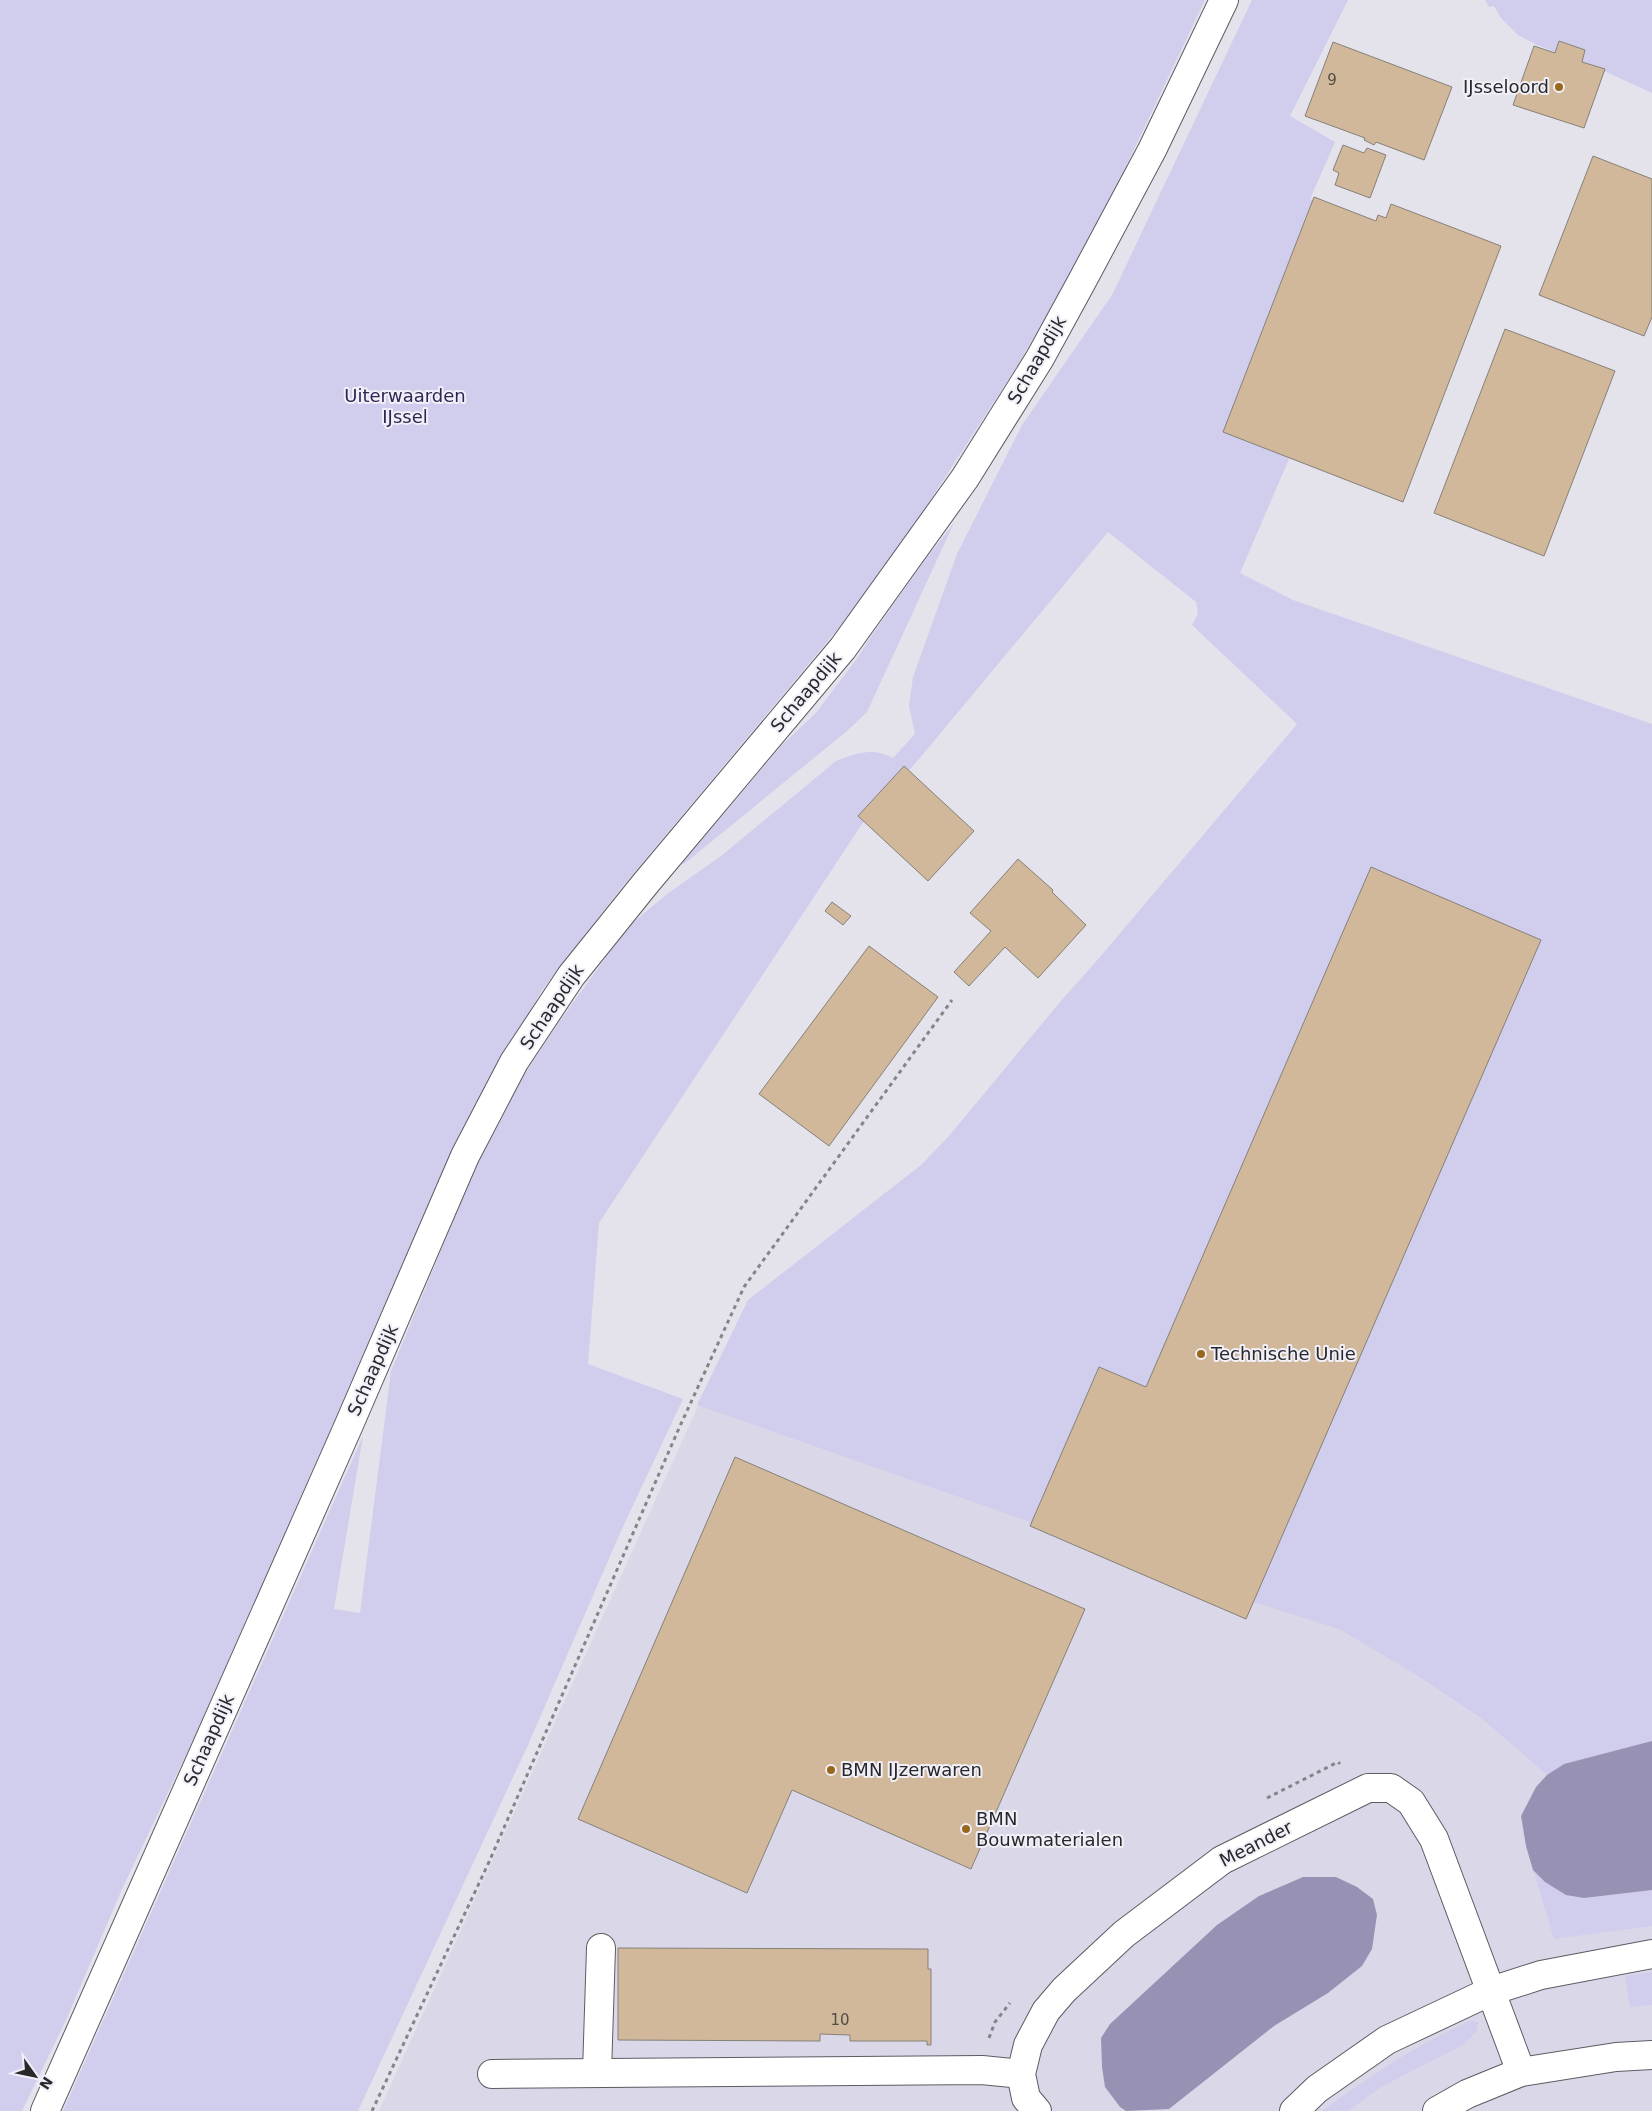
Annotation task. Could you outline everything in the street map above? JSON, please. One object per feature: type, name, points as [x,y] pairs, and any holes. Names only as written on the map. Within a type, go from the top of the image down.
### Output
[{"type":"street","name":"Schaapdijk","points":[[45,2111],[340,1446],[465,1156],[514,1062],[571,976],[645,884],[843,648],[965,478],[1040,358],[1081,283],[1152,150],[1224,0]]},
{"type":"street","name":"Meander","points":[[1037,2111],[1026,2098],[1021,2074],[1028,2046],[1046,2011],[1064,1990],[1124,1934],[1222,1860],[1368,1788],[1391,1788],[1411,1802],[1434,1839],[1521,2072]]},
{"type":"street","points":[[597,2072],[601,1948]]},
{"type":"street","points":[[1294,2111],[1317,2089],[1387,2040],[1491,1991],[1541,1975],[1652,1954]]},
{"type":"street","points":[[1437,2111],[1467,2094],[1521,2072],[1616,2057],[1652,2055]]},
{"type":"street","points":[[492,2074],[982,2070],[1021,2074]]},
{"type":"path","points":[[372,2111],[488,1862],[676,1435],[744,1287],[952,1000]]},
{"type":"shaded area","points":[[1652,753],[1652,2111],[379,2111],[692,1419],[749,1300]]},
{"type":"shaded area","points":[[1652,1741],[1652,1890],[1584,1898],[1566,1895],[1545,1882],[1533,1870],[1526,1846],[1521,1816],[1536,1787],[1547,1775],[1564,1764]]},
{"type":"shaded area","points":[[1303,1877],[1336,1877],[1357,1887],[1373,1899],[1377,1915],[1372,1949],[1362,1966],[1328,1993],[1274,2026],[1169,2109],[1126,2111],[1120,2107],[1105,2087],[1102,2067],[1101,2038],[1110,2024],[1217,1925],[1259,1896]]},
{"type":"green space","name":"Uiterwaarden IJssel","points":[[0,0],[1205,0],[1089,244],[1014,371],[896,553],[847,618],[618,892],[542,990],[454,1146],[381,1314],[351,1391],[318,1457],[204,1717],[122,1889],[66,2020],[22,2111],[0,2111]]},
{"type":"green space","points":[[1252,0],[1348,0],[1290,116],[1335,142],[1310,199],[1385,236],[1240,573],[1293,600],[1652,724],[1652,1741],[1564,1764],[1547,1775],[1481,1718],[1415,1674],[1339,1629],[1225,1593],[1147,1563],[697,1405],[748,1300],[921,1165],[949,1136],[1060,1002],[1297,724],[1192,625],[1198,614],[1196,602],[1108,532],[919,759],[862,824],[599,1223],[588,1364],[683,1399],[621,1531],[528,1745],[358,2111],[63,2111],[363,1436],[334,1609],[360,1613],[391,1371],[479,1159],[522,1078],[559,1022],[629,926],[667,894],[721,856],[836,761],[864,752],[878,753],[893,758],[915,734],[909,706],[913,677],[957,554],[1022,425],[1112,295]]},
{"type":"green space","points":[[1485,0],[1652,0],[1652,93],[1604,71],[1537,45],[1518,35],[1501,18],[1494,6],[1489,7]]},
{"type":"green space","points":[[954,523],[867,712],[847,731],[684,864],[682,863],[783,744],[816,713],[858,657],[925,560]]},
{"type":"green space","points":[[1533,1870],[1545,1882],[1584,1898],[1652,1890],[1652,1926],[1554,1939]]},
{"type":"green space","points":[[1652,1972],[1652,2005],[1630,2007],[1625,1976]]},
{"type":"green space","points":[[1470,2021],[1478,2022],[1477,2031],[1463,2045],[1381,2087],[1348,2111],[1322,2111],[1394,2062],[1431,2040]]},
{"type":"building","points":[[1559,41],[1585,50],[1582,62],[1605,69],[1584,128],[1513,105],[1534,46],[1555,53]]},
{"type":"building","points":[[1333,42],[1452,87],[1424,160],[1376,142],[1374,145],[1364,140],[1365,138],[1305,116]]},
{"type":"building","points":[[1343,145],[1364,153],[1367,148],[1386,155],[1370,198],[1335,185],[1339,173],[1333,170]]},
{"type":"building","points":[[1593,156],[1652,179],[1652,317],[1644,336],[1539,295]]},
{"type":"building","points":[[1314,197],[1376,221],[1378,215],[1386,218],[1391,204],[1501,246],[1403,502],[1223,432]]},
{"type":"building","points":[[1505,329],[1615,371],[1544,556],[1434,513]]},
{"type":"building","points":[[904,766],[974,831],[928,881],[858,816]]},
{"type":"building","points":[[1018,859],[1053,890],[1052,892],[1086,925],[1038,978],[1005,947],[969,986],[954,972],[991,931],[970,913]]},
{"type":"building","points":[[1371,867],[1541,940],[1246,1619],[1030,1526],[1099,1367],[1146,1387]]},
{"type":"building","points":[[832,902],[851,916],[843,925],[825,911]]},
{"type":"building","points":[[869,946],[938,997],[829,1146],[759,1094]]},
{"type":"building","points":[[735,1457],[1085,1609],[971,1869],[792,1790],[747,1893],[578,1819]]},
{"type":"building","points":[[618,1948],[928,1949],[928,1969],[931,1969],[931,2045],[927,2045],[927,2041],[850,2041],[850,2035],[820,2034],[820,2041],[618,2040]]},
{"type":"place","name":"IJsseloord","points":[[1559,87]]},
{"type":"place","name":"Technische Unie","points":[[1201,1354]]},
{"type":"place","name":"BMN IJzerwaren","points":[[831,1770]]},
{"type":"place","name":"BMN Bouwmaterialen","points":[[966,1829]]}]
